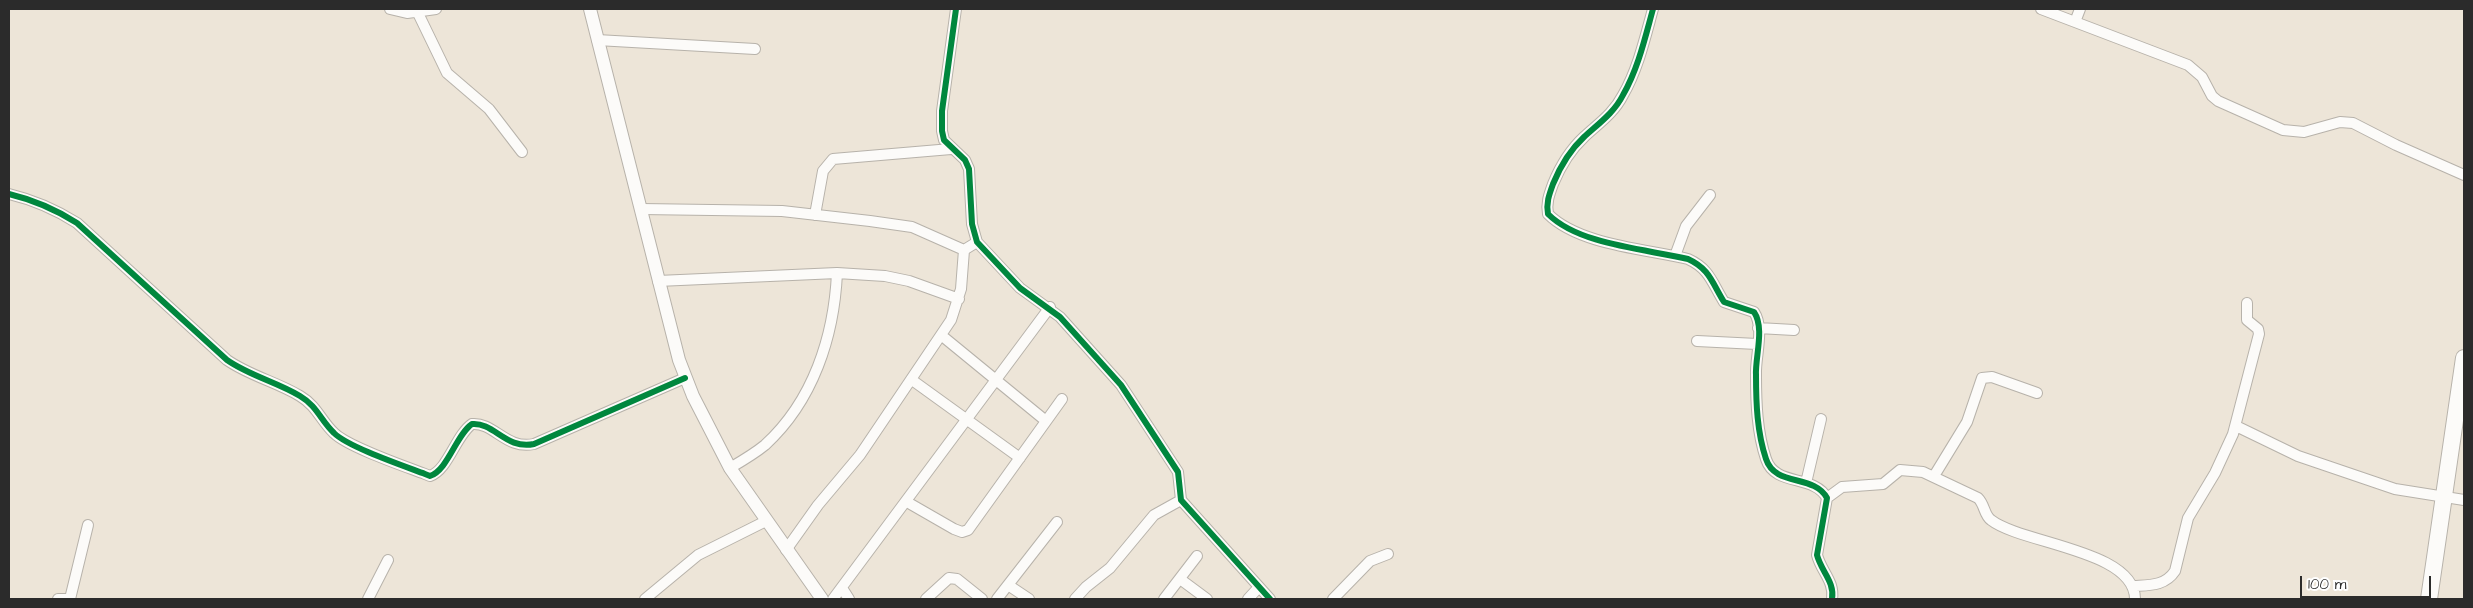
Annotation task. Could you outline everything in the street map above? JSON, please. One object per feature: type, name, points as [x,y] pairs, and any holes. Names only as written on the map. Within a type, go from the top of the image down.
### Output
[{"type":"highway","points":[[2430,599],[2464,358]]},
{"type":"street","points":[[390,9],[400,12],[436,9]]},
{"type":"street","points":[[590,9],[642,209],[658,281],[685,378],[716,446],[786,550],[822,599]]},
{"type":"street","points":[[956,9],[942,111],[942,131],[951,149],[965,160],[969,169],[972,224],[977,242],[1020,288],[1050,307],[1095,355],[1136,406],[1178,472],[1181,500],[1270,599]]},
{"type":"street","points":[[1653,9],[1642,48],[1624,95],[1615,108],[1582,138],[1568,155],[1557,175],[1547,206],[1548,214],[1556,222],[1574,232],[1675,256],[1700,264],[1707,271],[1724,302],[1754,312],[1758,318],[1757,411],[1766,459],[1771,470],[1778,475],[1806,484],[1823,492],[1827,498],[1818,555],[1819,564],[1832,586],[1832,599]]},
{"type":"street","points":[[2041,9],[2188,65],[2202,77],[2212,96],[2218,101],[2262,122],[2283,130],[2304,132],[2340,122],[2353,123],[2396,145],[2464,175]]},
{"type":"street","points":[[2075,22],[2080,9]]},
{"type":"street","points":[[416,10],[446,73],[489,109],[522,152]]},
{"type":"street","points":[[597,40],[755,49]]},
{"type":"street","points":[[815,215],[823,170],[833,159],[951,149]]},
{"type":"street","points":[[9,194],[43,204],[77,223],[228,360],[240,369],[302,397],[319,412],[334,433],[355,445],[425,474],[435,474],[464,431],[472,424],[481,425],[521,446],[534,444],[685,378]]},
{"type":"street","points":[[1675,256],[1686,226],[1710,195]]},
{"type":"street","points":[[642,209],[782,211],[912,227],[964,250]]},
{"type":"street","points":[[964,250],[977,242]]},
{"type":"street","points":[[786,550],[818,505],[860,454],[951,320],[959,300],[964,250]]},
{"type":"street","points":[[658,281],[837,273],[885,276],[908,281],[959,300]]},
{"type":"street","points":[[730,468],[766,443],[807,393],[814,379],[833,314],[837,273]]},
{"type":"street","points":[[2134,586],[2163,582],[2171,577],[2175,571],[2188,518],[2215,473],[2236,426],[2259,334],[2258,329],[2247,320],[2248,303]]},
{"type":"street","points":[[833,599],[907,502],[995,378],[1050,307]]},
{"type":"street","points":[[1758,328],[1794,330]]},
{"type":"street","points":[[941,335],[1046,421]]},
{"type":"street","points":[[1697,341],[1757,344]]},
{"type":"street","points":[[1934,476],[1967,422],[1982,378],[1992,378],[2037,393]]},
{"type":"street","points":[[912,380],[1020,458]]},
{"type":"street","points":[[907,502],[954,529],[962,532],[968,530],[1062,399]]},
{"type":"street","points":[[1806,484],[1821,419]]},
{"type":"street","points":[[2236,426],[2298,456],[2381,485],[2464,500]]},
{"type":"street","points":[[1827,498],[1842,487],[1882,484],[1900,470],[1923,472],[1978,498],[1983,503],[1986,516],[1992,521],[2018,533],[2084,553],[2123,575],[2134,586],[2135,599]]},
{"type":"street","points":[[1075,599],[1086,587],[1110,568],[1154,514],[1181,500]]},
{"type":"street","points":[[645,599],[698,556],[766,521]]},
{"type":"street","points":[[997,599],[1057,522]]},
{"type":"street","points":[[58,599],[70,599],[88,525]]},
{"type":"street","points":[[1333,599],[1370,561],[1388,554]]},
{"type":"street","points":[[1164,599],[1197,556]]},
{"type":"street","points":[[368,599],[388,560]]},
{"type":"street","points":[[926,599],[946,580],[954,578],[982,599]]},
{"type":"street","points":[[1180,579],[1207,599]]},
{"type":"street","points":[[1008,585],[1029,599]]},
{"type":"street","points":[[1248,599],[1259,587]]},
{"type":"street","points":[[842,588],[849,599]]},
{"type":"cycle path","points":[[956,9],[942,111],[942,131],[944,140],[965,160],[969,169],[972,224],[977,242],[1020,288],[1060,317],[1121,385],[1178,472],[1181,500],[1270,599]]},
{"type":"cycle path","points":[[1653,9],[1641,53],[1628,85],[1615,107],[1574,147],[1566,159],[1550,192],[1548,214],[1577,233],[1595,239],[1633,249],[1688,259],[1706,272],[1724,302],[1754,312],[1759,326],[1756,396],[1763,449],[1771,468],[1778,474],[1813,486],[1827,498],[1817,555],[1830,582],[1832,599]]},
{"type":"cycle path","points":[[9,194],[61,213],[77,223],[227,360],[306,400],[334,433],[341,438],[377,456],[430,476],[442,467],[461,436],[472,424],[487,427],[516,443],[524,445],[534,444],[685,378]]}]
